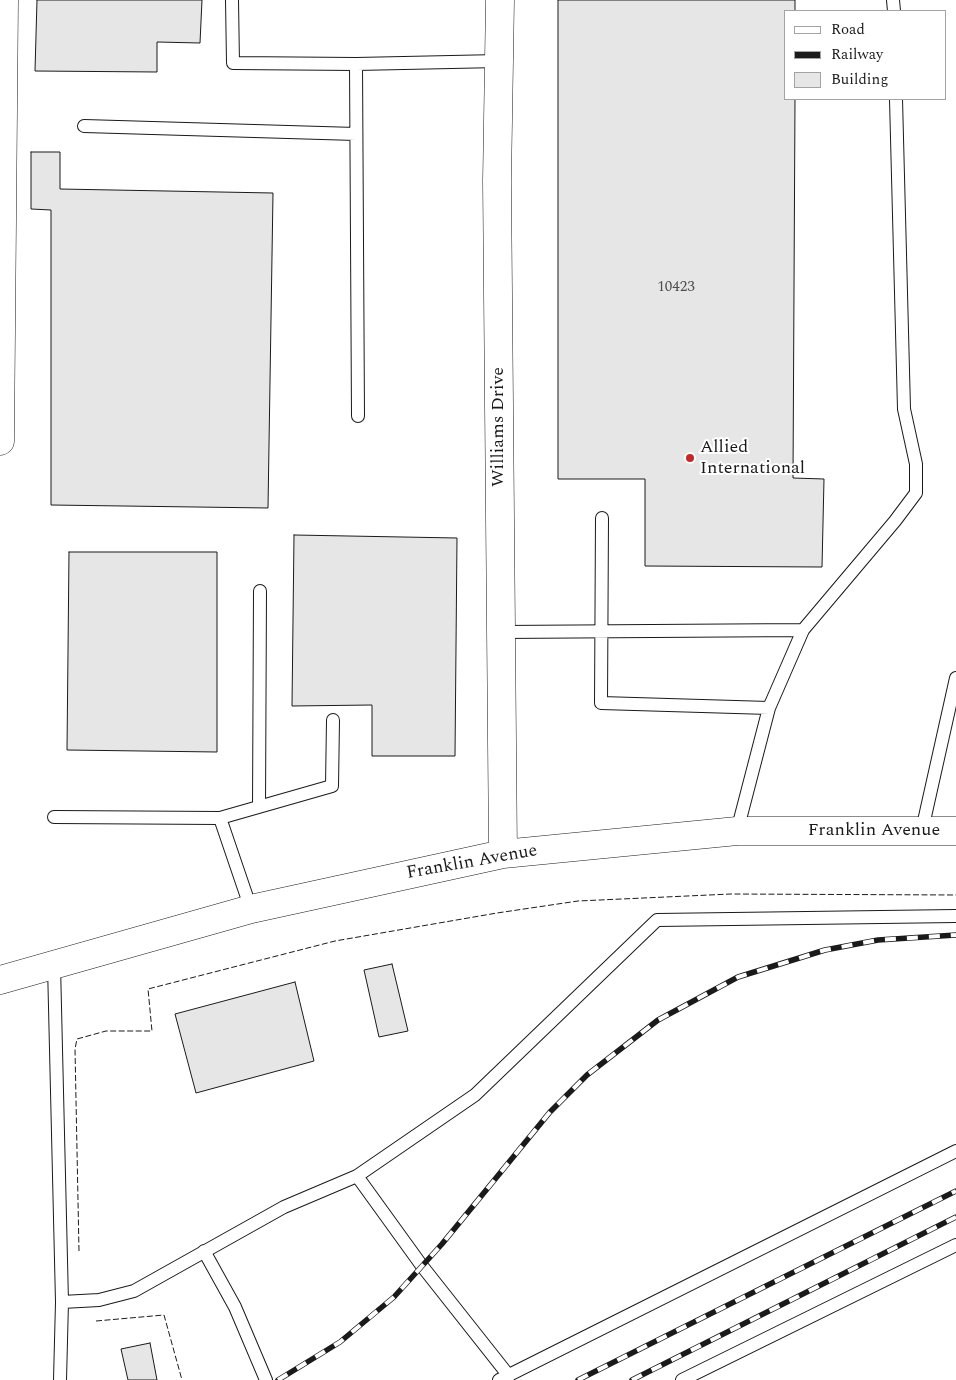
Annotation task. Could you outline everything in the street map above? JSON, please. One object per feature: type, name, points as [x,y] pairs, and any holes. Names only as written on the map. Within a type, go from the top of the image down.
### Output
[{"type":"main road","points":[[0,441],[4,0]]},
{"type":"main road","name":"Williams Drive","points":[[500,0],[497,181],[502,854]]},
{"type":"main road","name":"Franklin Avenue","points":[[0,980],[251,909],[502,854],[737,830],[956,831]]},
{"type":"lane","points":[[232,0],[233,62],[356,64],[499,61]]},
{"type":"lane","points":[[356,64],[358,416]]},
{"type":"lane","points":[[737,830],[769,708],[803,630],[895,521],[916,493],[916,464],[904,409],[896,100]]},
{"type":"lane","points":[[84,126],[356,134]]},
{"type":"lane","points":[[602,518],[602,703],[769,708]]},
{"type":"lane","points":[[259,807],[260,591]]},
{"type":"lane","points":[[501,632],[803,630]]},
{"type":"lane","points":[[922,830],[956,678]]},
{"type":"lane","points":[[54,817],[220,818],[332,786],[334,720]]},
{"type":"lane","points":[[220,818],[251,909]]},
{"type":"lane","points":[[62,1302],[99,1300],[134,1291],[284,1206],[357,1176],[475,1095],[658,920],[956,916]]},
{"type":"lane","points":[[54,965],[62,1302],[60,1380]]},
{"type":"lane","points":[[357,1176],[504,1378],[956,1151]]},
{"type":"lane","points":[[682,1380],[956,1245]]},
{"type":"lane","points":[[204,1251],[235,1307],[266,1380]]},
{"type":"building","points":[[37,0],[202,0],[200,43],[157,42],[157,72],[35,71]]},
{"type":"building","points":[[558,0],[795,0],[795,10],[784,10],[784,100],[795,100],[793,478],[824,479],[822,567],[645,566],[645,479],[558,479]]},
{"type":"building","points":[[31,152],[60,152],[60,189],[273,193],[268,508],[51,505],[51,210],[31,209]]},
{"type":"building","points":[[294,535],[457,538],[455,756],[372,756],[372,705],[292,706]]},
{"type":"building","points":[[69,552],[217,552],[217,752],[67,750]]},
{"type":"building","points":[[392,964],[408,1031],[379,1037],[364,970]]},
{"type":"building","points":[[295,982],[314,1061],[196,1093],[175,1014]]},
{"type":"building","points":[[150,1343],[157,1380],[128,1380],[121,1349]]},
{"type":"railway","points":[[278,1380],[340,1342],[394,1297],[442,1244],[550,1112],[587,1075],[658,1020],[738,977],[825,950],[878,940],[956,935]]},
{"type":"railway","points":[[578,1380],[956,1191]]},
{"type":"railway","points":[[632,1380],[956,1217]]},
{"type":"fence","points":[[79,1251],[75,1049],[77,1039],[106,1031],[152,1031],[148,989],[335,941],[578,901],[731,894],[956,895]]},
{"type":"fence","points":[[96,1321],[164,1315],[182,1380]]},
{"type":"place","name":"Allied International","points":[[690,458]]}]
